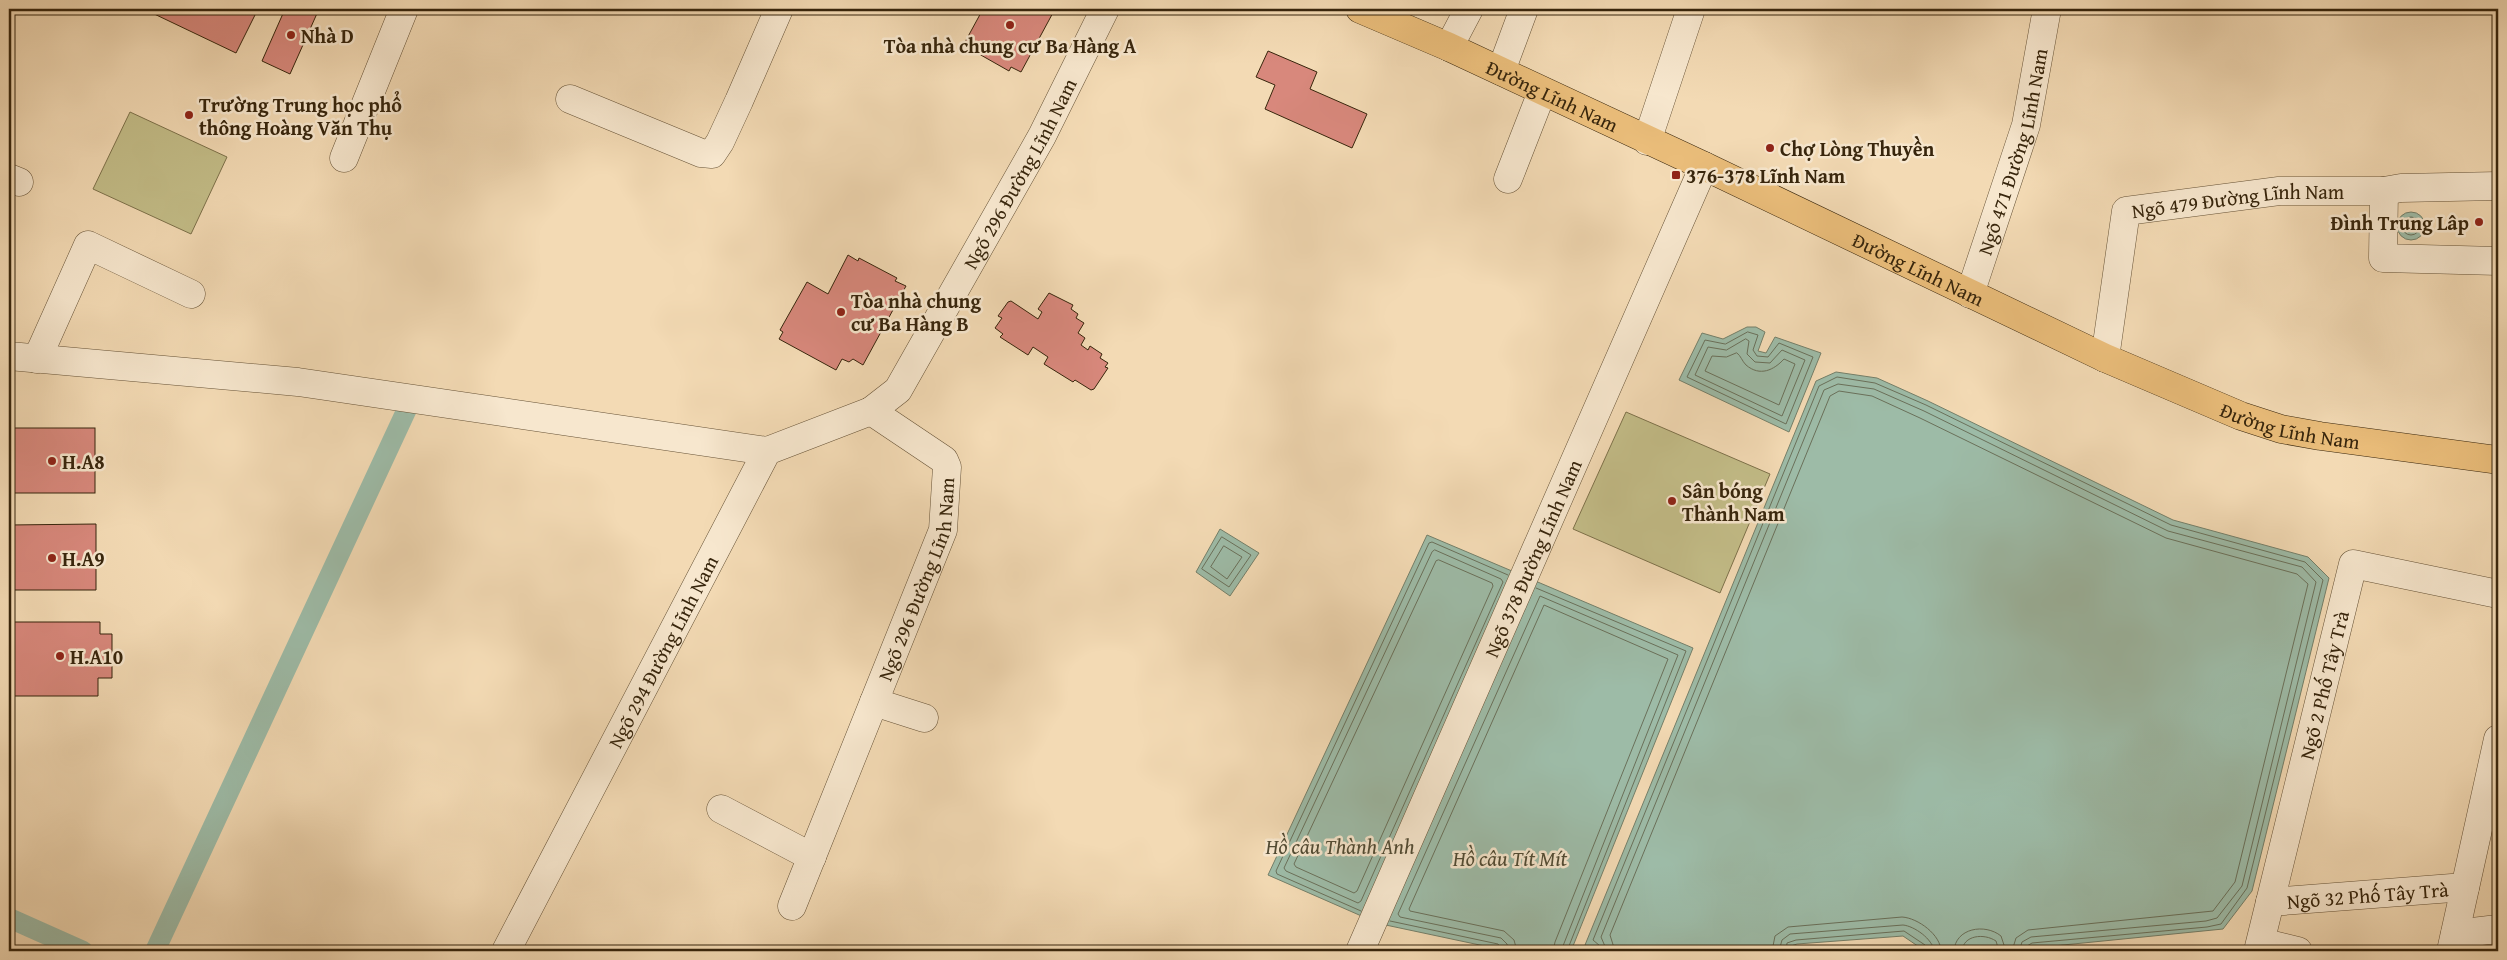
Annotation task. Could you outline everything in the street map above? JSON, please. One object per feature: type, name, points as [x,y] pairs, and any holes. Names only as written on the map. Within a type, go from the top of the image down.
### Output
[{"type":"main road","name":"Đường Lĩnh Nam","points":[[1360,9],[1393,15],[1449,47],[1542,92],[1704,166],[2105,358],[2241,416],[2281,429],[2498,460]]},
{"type":"street","points":[[344,158],[404,9]]},
{"type":"street","points":[[570,99],[701,153],[712,154],[720,142],[739,101],[779,9]]},
{"type":"street","name":"Ngõ 296 Đường Lĩnh Nam","points":[[792,906],[943,530],[947,467],[937,454],[871,411],[898,390],[1042,136],[1105,9]]},
{"type":"street","points":[[1449,47],[1469,9]]},
{"type":"street","points":[[1501,71],[1524,9]]},
{"type":"street","points":[[1647,141],[1691,9]]},
{"type":"street","name":"Ngõ 471 Đường Lĩnh Nam","points":[[1970,294],[2026,125],[2047,9]]},
{"type":"street","points":[[1508,179],[1542,92]]},
{"type":"street","name":"Ngõ 378 Đường Lĩnh Nam","points":[[1360,951],[1704,166]]},
{"type":"street","name":"Ngõ 479 Đường Lĩnh Nam","points":[[2105,358],[2126,210],[2280,191],[2384,191],[2401,188],[2426,190],[2498,186]]},
{"type":"street","points":[[2384,191],[2383,258],[2498,261]]},
{"type":"street","points":[[37,359],[88,245],[191,294]]},
{"type":"street","points":[[9,356],[298,382],[767,451],[871,411]]},
{"type":"street","name":"Ngõ 294 Đường Lĩnh Nam","points":[[506,951],[767,451]]},
{"type":"street","name":"Ngõ 2 Phố Tây Trà","points":[[2260,946],[2353,564],[2498,594]]},
{"type":"street","points":[[874,702],[924,718]]},
{"type":"street","points":[[2453,943],[2465,887],[2489,822],[2498,739]]},
{"type":"street","points":[[721,809],[812,857]]},
{"type":"street","name":"Ngõ 32 Phố Tây Trà","points":[[2270,902],[2465,887]]},
{"type":"street","points":[[2453,943],[2498,928]]},
{"type":"street","points":[[2260,946],[2298,951]]},
{"type":"shaded area","points":[[130,112],[227,157],[191,234],[93,189]]},
{"type":"shaded area","name":"Sân bóng Thành Nam","points":[[1626,412],[1770,474],[1720,593],[1573,529]]},
{"type":"water","points":[[2411,212],[2421,216],[2425,226],[2421,236],[2411,240],[2401,236],[2397,226],[2401,216]]},
{"type":"water","points":[[1747,327],[1756,327],[1765,332],[1758,351],[1766,353],[1775,337],[1821,353],[1789,432],[1679,380],[1702,333],[1723,339]]},
{"type":"water","points":[[1836,372],[1877,378],[2173,520],[2308,557],[2329,578],[2252,891],[2223,929],[2009,952],[1986,948],[1925,951],[1903,936],[1797,944],[1791,946],[1790,951],[1603,951],[1585,945],[1816,381]]},
{"type":"water","points":[[1220,529],[1259,553],[1230,596],[1196,572]]},
{"type":"water","name":"Hồ câu Thành Anh","points":[[1427,535],[1519,574],[1366,918],[1268,875]]},
{"type":"water","name":"Hồ câu Tít Mít","points":[[1533,580],[1693,648],[1571,951],[1508,951],[1381,924]]},
{"type":"building","points":[[149,9],[258,9],[236,53],[148,11]]},
{"type":"building","name":"Nhà D","points":[[285,9],[319,9],[290,74],[262,61]]},
{"type":"building","name":"Tòa nhà chung cư Ba Hàng A","points":[[983,9],[1055,9],[1021,72],[1011,67],[1009,71],[972,50],[973,46],[965,42]]},
{"type":"building","points":[[1268,51],[1317,72],[1310,89],[1367,114],[1352,148],[1265,109],[1275,85],[1256,77]]},
{"type":"building","name":"Tòa nhà chung cư Ba Hàng B","points":[[848,255],[858,261],[859,258],[897,278],[895,281],[906,286],[863,365],[853,359],[849,362],[842,359],[836,370],[779,339],[783,332],[780,330],[807,282],[828,294]]},
{"type":"building","points":[[1049,293],[1073,305],[1071,309],[1078,314],[1076,318],[1084,323],[1078,333],[1085,338],[1081,345],[1088,350],[1090,346],[1102,354],[1100,358],[1108,363],[1105,367],[1108,368],[1094,389],[1091,390],[1075,380],[1073,382],[1044,364],[1048,357],[1033,347],[1028,355],[1000,337],[1003,334],[995,328],[1002,318],[998,316],[1008,302],[1011,301],[1038,319],[1042,312],[1038,309]]},
{"type":"building","name":"H.A8","points":[[9,428],[95,428],[95,493],[9,493]]},
{"type":"building","name":"H.A9","points":[[96,524],[96,590],[9,590],[9,525]]},
{"type":"building","name":"H.A10","points":[[9,622],[100,622],[100,634],[112,634],[112,678],[98,678],[98,696],[9,696]]},
{"type":"waterway","points":[[155,951],[407,409]]},
{"type":"waterway","points":[[9,918],[83,951]]},
{"type":"place","name":"Tòa nhà chung cư Ba Hàng A","points":[[1010,25]]},
{"type":"place","name":"Nhà D","points":[[291,35]]},
{"type":"place","name":"Trường Trung học phổ thông Hoàng Văn Thụ","points":[[189,115]]},
{"type":"place","name":"Chợ Lòng Thuyền","points":[[1770,148]]},
{"type":"place","name":"376-378 Lĩnh Nam","points":[[1676,175]]},
{"type":"place","name":"Đình Trung Lâp","points":[[2479,222]]},
{"type":"place","name":"Tòa nhà chung cư Ba Hàng B","points":[[841,312]]},
{"type":"place","name":"H.A8","points":[[52,461]]},
{"type":"place","name":"Sân bóng Thành Nam","points":[[1672,501]]},
{"type":"place","name":"H.A9","points":[[52,558]]},
{"type":"place","name":"H.A10","points":[[60,656]]}]
